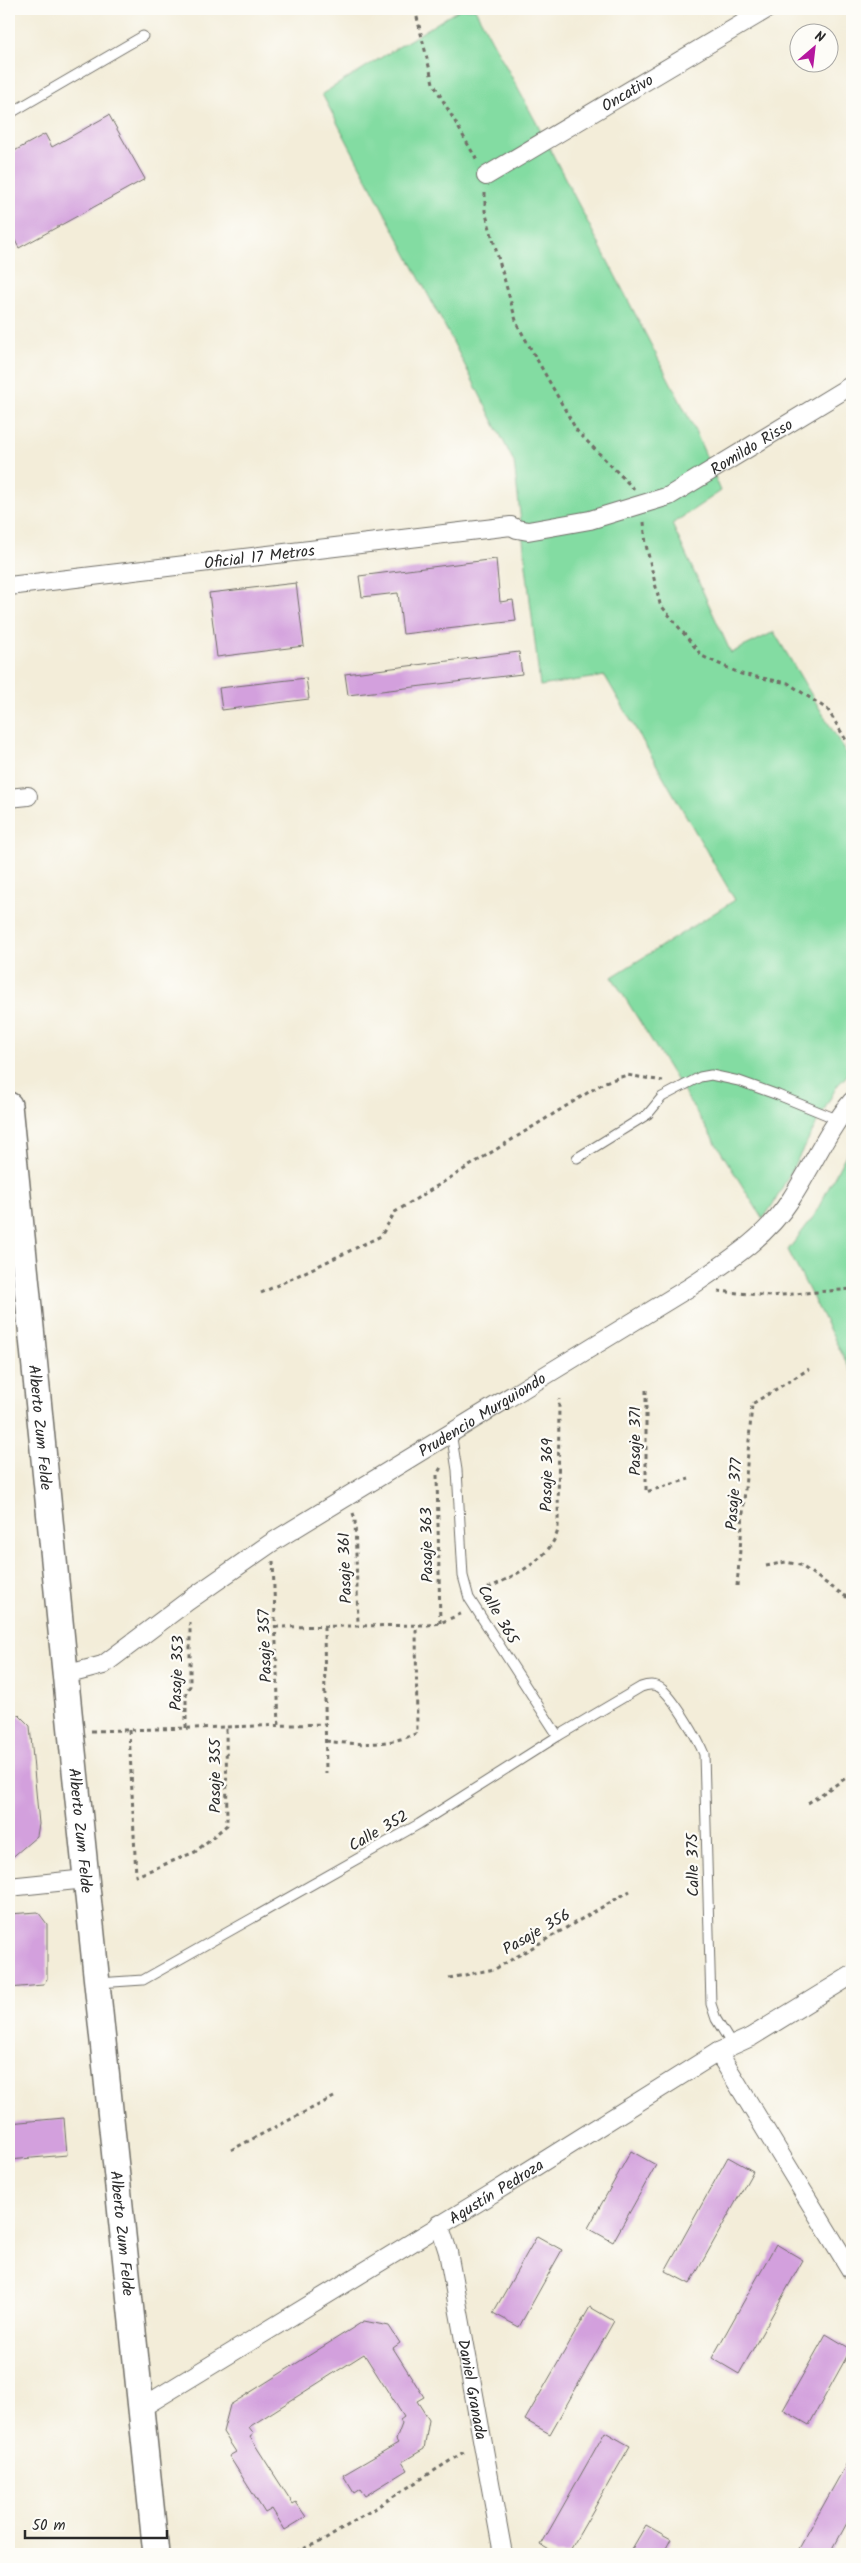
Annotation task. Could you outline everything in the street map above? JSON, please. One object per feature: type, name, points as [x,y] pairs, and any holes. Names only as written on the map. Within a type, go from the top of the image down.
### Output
[{"type":"street","name":"Oncativo","points":[[486,176],[768,9]]},
{"type":"street","name":"Romildo Risso","points":[[512,526],[517,530],[528,530],[590,520],[646,501],[669,496],[852,384]]},
{"type":"street","name":"Oficial 17 Metros","points":[[9,586],[512,526]]},
{"type":"street","points":[[9,798],[28,796]]},
{"type":"street","name":"Prudencio Murguiondo","points":[[65,1675],[103,1665],[188,1601],[271,1543],[690,1288],[752,1244],[791,1200],[810,1163],[852,1101]]},
{"type":"street","name":"Alberto Zum Felde","points":[[9,1105],[14,1197],[156,2554]]},
{"type":"street","points":[[9,1887],[86,1880]]},
{"type":"street","name":"Agustín Pedroza","points":[[141,2408],[725,2049],[751,2037],[852,1975]]},
{"type":"street","points":[[725,2049],[852,2272]]},
{"type":"street","name":"Daniel Granada","points":[[440,2224],[448,2252],[503,2554]]},
{"type":"lane","points":[[9,114],[142,36]]},
{"type":"lane","points":[[577,1158],[641,1119],[662,1097],[700,1078],[720,1076],[778,1095],[839,1120]]},
{"type":"lane","name":"Calle 365","points":[[451,1432],[456,1470],[463,1576],[469,1598],[558,1736]]},
{"type":"lane","name":"Calle 352","points":[[97,1983],[143,1980],[419,1824],[558,1736],[641,1687],[651,1684],[664,1690]]},
{"type":"lane","name":"Calle 375","points":[[664,1690],[699,1742],[704,1754],[711,2004],[725,2049]]},
{"type":"path","points":[[415,9],[433,83],[486,176],[485,211],[517,324],[577,431],[646,501],[644,528],[660,604],[702,656],[741,674],[788,683],[828,710],[852,750]]},
{"type":"path","points":[[261,1293],[381,1236],[396,1212],[605,1082],[628,1075],[670,1082],[676,1090]]},
{"type":"path","points":[[690,1288],[770,1296],[852,1289]]},
{"type":"path","name":"Pasaje 377","points":[[737,1586],[752,1404],[809,1369]]},
{"type":"path","name":"Pasaje 371","points":[[646,1390],[646,1492],[689,1480]]},
{"type":"path","name":"Pasaje 369","points":[[469,1598],[531,1564],[549,1550],[554,1543],[558,1530],[559,1399]]},
{"type":"path","name":"Pasaje 363","points":[[440,1623],[437,1475],[441,1468]]},
{"type":"path","name":"Pasaje 361","points":[[352,1512],[355,1519],[358,1624]]},
{"type":"path","points":[[766,1566],[786,1562],[800,1565],[852,1601]]},
{"type":"path","name":"Pasaje 357","points":[[274,1565],[279,1726]]},
{"type":"path","points":[[275,1627],[358,1624],[416,1626],[440,1623],[475,1607]]},
{"type":"path","name":"Pasaje 353","points":[[186,1728],[186,1692],[190,1686],[190,1620]]},
{"type":"path","points":[[324,1626],[326,1774]]},
{"type":"path","points":[[326,1741],[348,1744],[387,1742],[418,1733],[416,1626]]},
{"type":"path","points":[[96,1731],[325,1724]]},
{"type":"path","name":"Pasaje 355","points":[[129,1730],[136,1876],[195,1852],[227,1825],[226,1728]]},
{"type":"path","points":[[808,1803],[852,1774]]},
{"type":"path","name":"Pasaje 356","points":[[449,1978],[495,1969],[630,1891]]},
{"type":"path","points":[[232,2150],[334,2097]]},
{"type":"path","points":[[288,2554],[323,2541],[482,2441]]},
{"type":"green space","points":[[460,9],[475,9],[536,122],[694,428],[721,491],[672,524],[731,653],[774,632],[852,763],[852,1070],[837,1086],[775,1201],[763,1219],[612,977],[735,900],[605,676],[540,686],[514,462],[322,94]]},
{"type":"green space","points":[[852,1143],[852,1373],[788,1250],[814,1216]]},
{"type":"building","points":[[109,115],[145,179],[19,248],[9,229],[9,154],[45,134],[52,147]]},
{"type":"building","points":[[496,559],[500,602],[513,600],[516,621],[403,634],[398,593],[362,597],[359,576]]},
{"type":"building","points":[[296,583],[304,646],[217,657],[209,593]]},
{"type":"building","points":[[519,652],[522,674],[348,695],[345,674]]},
{"type":"building","points":[[306,678],[309,699],[222,710],[219,688]]},
{"type":"building","points":[[19,1715],[30,1726],[39,1824],[37,1836],[9,1860],[9,1716]]},
{"type":"building","points":[[38,1912],[47,1924],[47,1979],[43,1985],[9,1988],[9,1914]]},
{"type":"building","points":[[64,2118],[67,2155],[9,2160],[9,2123]]},
{"type":"building","points":[[631,2151],[656,2165],[613,2242],[588,2228]]},
{"type":"building","points":[[728,2157],[753,2171],[690,2284],[665,2271]]},
{"type":"building","points":[[537,2236],[562,2250],[519,2327],[493,2313]]},
{"type":"building","points":[[776,2244],[803,2260],[739,2374],[712,2358]]},
{"type":"building","points":[[590,2307],[614,2321],[550,2434],[525,2420]]},
{"type":"building","points":[[364,2321],[389,2326],[400,2343],[393,2348],[424,2397],[417,2401],[429,2420],[424,2449],[402,2462],[407,2470],[365,2496],[360,2489],[354,2493],[343,2475],[398,2443],[396,2440],[402,2424],[400,2420],[404,2417],[364,2354],[249,2427],[254,2434],[250,2437],[293,2504],[296,2502],[306,2517],[285,2530],[272,2509],[265,2513],[229,2456],[236,2452],[223,2432],[230,2405]]},
{"type":"building","points":[[826,2334],[851,2349],[809,2425],[783,2410]]},
{"type":"building","points":[[605,2432],[630,2446],[568,2554],[556,2554],[541,2545]]},
{"type":"building","points":[[852,2454],[852,2514],[830,2554],[796,2554]]},
{"type":"building","points":[[646,2525],[671,2539],[663,2554],[629,2554]]}]
